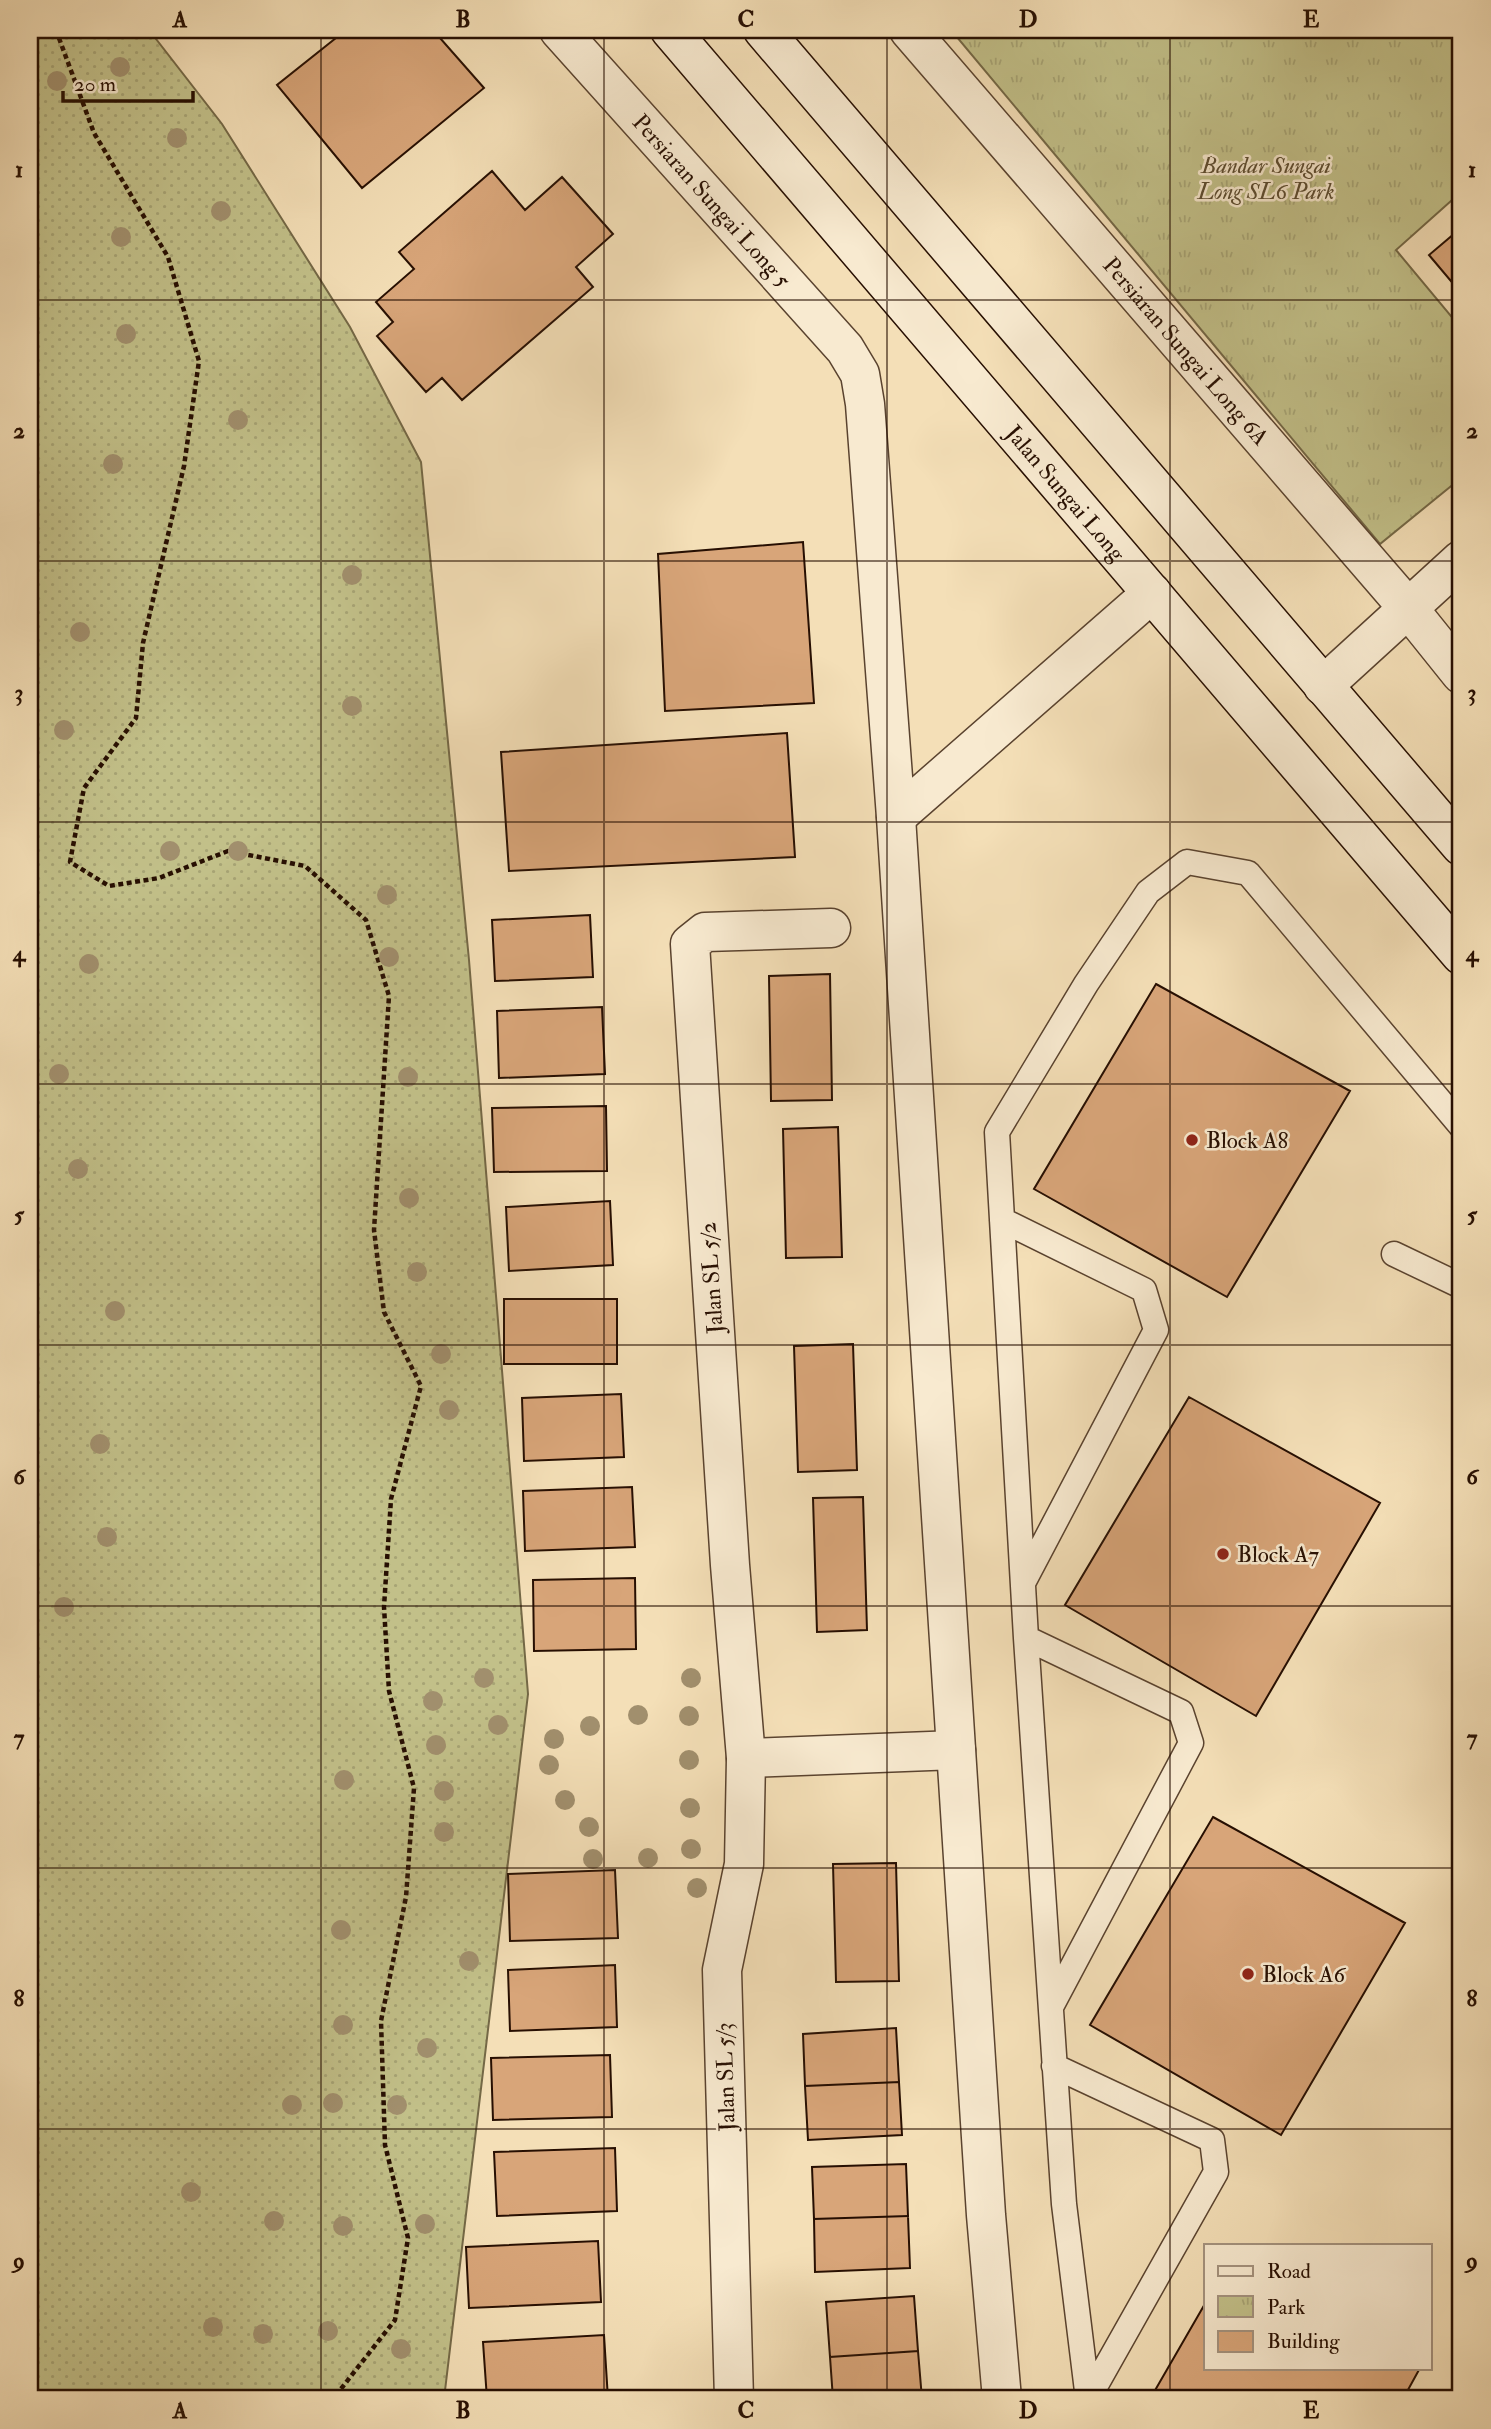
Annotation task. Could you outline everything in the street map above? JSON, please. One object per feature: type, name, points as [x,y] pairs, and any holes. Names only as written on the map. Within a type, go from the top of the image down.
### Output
[{"type":"street","name":"Persiaran Sungai Long 5","points":[[559,30],[845,349],[860,374],[865,404],[896,817]]},
{"type":"street","name":"Jalan Sungai Long","points":[[670,30],[1461,955]]},
{"type":"street","points":[[763,30],[1461,846]]},
{"type":"street","name":"Persiaran Sungai Long 6A","points":[[909,30],[1408,608],[1461,674]]},
{"type":"street","points":[[1323,686],[1461,560]]},
{"type":"street","points":[[1002,2399],[986,2215],[896,817],[1152,593]]},
{"type":"street","name":"Jalan SL 5/2","points":[[746,1758],[730,1565],[690,944],[705,932],[831,928]]},
{"type":"street","points":[[746,1758],[956,1750]]},
{"type":"street","name":"Jalan SL 5/3","points":[[734,2399],[722,1970],[744,1864],[746,1758]]},
{"type":"lane","points":[[1088,2399],[1064,2204],[1054,2066],[997,1132],[1086,984],[1148,892],[1187,862],[1248,873],[1461,1126]]},
{"type":"lane","points":[[1002,1220],[1144,1290],[1156,1330],[1023,1583]]},
{"type":"lane","points":[[1394,1254],[1461,1286]]},
{"type":"lane","points":[[1026,1638],[1181,1712],[1191,1743],[1051,2008]]},
{"type":"lane","points":[[1054,2066],[1212,2140],[1216,2172],[1088,2399]]},
{"type":"path","points":[[56,30],[94,133],[168,257],[199,361],[184,466],[143,643],[136,718],[84,788],[70,862],[109,886],[159,878],[228,851],[305,866],[366,920],[389,996],[374,1230],[384,1312],[421,1386],[391,1499],[384,1608],[389,1691],[414,1788],[407,1897],[382,2021],[385,2144],[408,2238],[395,2319],[333,2399]]},
{"type":"green space","points":[[30,30],[149,30],[222,124],[350,327],[421,462],[469,960],[528,1694],[444,2399],[30,2399]]},
{"type":"green space","name":"Bandar Sungai Long SL6 Park","points":[[951,30],[1461,30],[1461,192],[1396,250],[1461,328],[1461,478],[1380,544]]},
{"type":"building","points":[[346,30],[433,30],[484,88],[362,188],[277,85]]},
{"type":"building","points":[[492,171],[525,210],[562,177],[613,234],[576,267],[593,287],[462,400],[442,378],[426,392],[377,336],[393,322],[376,302],[414,269],[399,252]]},
{"type":"building","points":[[1461,228],[1461,293],[1429,255]]},
{"type":"building","points":[[803,542],[814,703],[665,711],[658,554]]},
{"type":"building","points":[[787,733],[795,857],[509,871],[501,752]]},
{"type":"building","points":[[590,915],[593,977],[495,981],[492,920]]},
{"type":"building","points":[[830,974],[832,1100],[771,1101],[769,976]]},
{"type":"building","name":"Block A8","points":[[1156,984],[1350,1091],[1227,1297],[1034,1189]]},
{"type":"building","points":[[602,1007],[605,1074],[499,1078],[497,1011]]},
{"type":"building","points":[[606,1106],[607,1171],[494,1172],[492,1108]]},
{"type":"building","points":[[838,1127],[842,1257],[786,1258],[783,1129]]},
{"type":"building","points":[[610,1201],[613,1265],[509,1271],[506,1207]]},
{"type":"building","points":[[504,1299],[617,1299],[617,1364],[504,1364]]},
{"type":"building","points":[[853,1344],[857,1470],[798,1472],[794,1346]]},
{"type":"building","points":[[621,1394],[624,1457],[524,1461],[522,1398]]},
{"type":"building","name":"Block A7","points":[[1189,1397],[1380,1503],[1256,1716],[1065,1605]]},
{"type":"building","points":[[632,1487],[635,1547],[525,1551],[523,1491]]},
{"type":"building","points":[[863,1497],[867,1630],[817,1632],[813,1498]]},
{"type":"building","points":[[635,1578],[636,1649],[534,1651],[533,1580]]},
{"type":"building","name":"Block A6","points":[[1213,1817],[1405,1923],[1281,2135],[1090,2025]]},
{"type":"building","points":[[896,1863],[899,1981],[836,1982],[833,1864]]},
{"type":"building","points":[[615,1870],[618,1938],[510,1941],[508,1874]]},
{"type":"building","points":[[615,1965],[617,2027],[510,2031],[508,1970]]},
{"type":"building","points":[[896,2028],[899,2082],[805,2086],[803,2034]]},
{"type":"building","points":[[610,2055],[612,2117],[493,2120],[491,2058]]},
{"type":"building","points":[[899,2082],[902,2135],[808,2140],[805,2086]]},
{"type":"building","points":[[615,2148],[617,2211],[497,2216],[494,2152]]},
{"type":"building","points":[[906,2164],[908,2216],[814,2219],[812,2167]]},
{"type":"building","points":[[908,2216],[910,2268],[815,2272],[814,2219]]},
{"type":"building","points":[[598,2241],[601,2302],[469,2308],[466,2247]]},
{"type":"building","points":[[914,2296],[918,2351],[830,2357],[826,2302]]},
{"type":"building","points":[[1204,2305],[1204,2370],[1419,2370],[1403,2399],[1150,2399]]},
{"type":"building","points":[[604,2335],[608,2399],[487,2399],[483,2342]]},
{"type":"building","points":[[918,2351],[922,2399],[833,2399],[830,2357]]},
{"type":"place","name":"Block A8","points":[[1192,1140]]},
{"type":"place","name":"Block A7","points":[[1223,1554]]},
{"type":"place","name":"Block A6","points":[[1248,1974]]}]
